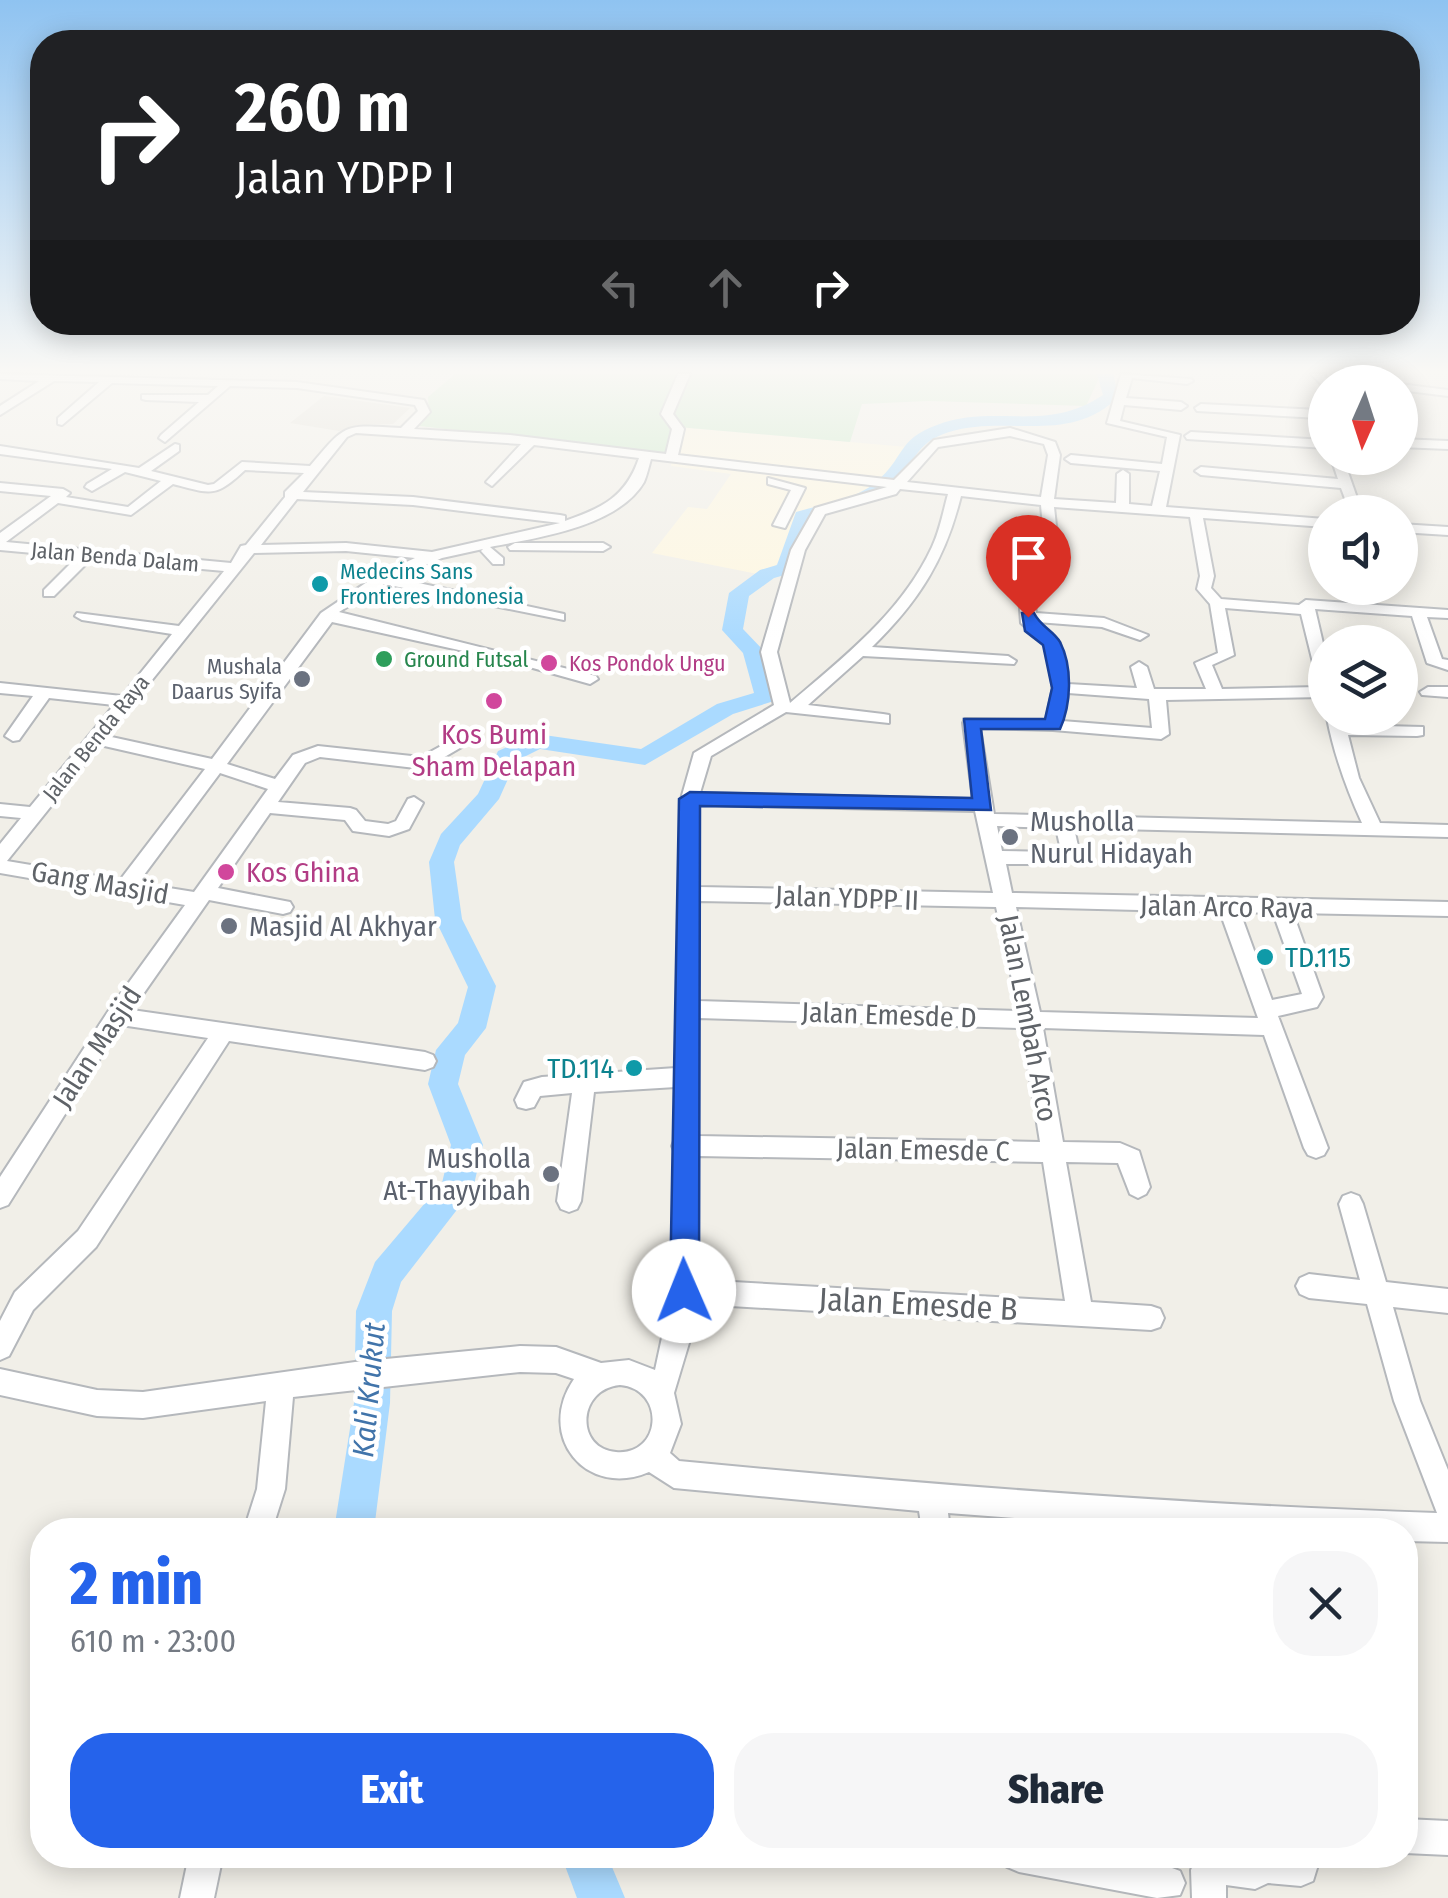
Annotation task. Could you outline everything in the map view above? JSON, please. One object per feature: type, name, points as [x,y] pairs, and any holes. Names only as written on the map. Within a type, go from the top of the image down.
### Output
[{"type":"street","points":[[34,467],[41,463]]},
{"type":"street","points":[[87,463],[215,489],[240,467],[311,470]]},
{"type":"street","points":[[141,472],[150,463]]},
{"type":"street","name":"Jalan Benda Raya","points":[[0,857],[318,463]]},
{"type":"street","points":[[492,482],[510,463]]},
{"type":"street","points":[[489,552],[582,520],[628,495],[640,481],[644,463]]},
{"type":"street","name":"Jalan Benda Raya","points":[[705,463],[747,468],[748,478],[798,480]]},
{"type":"street","points":[[788,707],[768,657],[798,550],[820,511],[891,485],[915,463]]},
{"type":"street","points":[[1047,463],[1053,564],[1026,576],[1031,627],[1050,640],[1061,688],[1053,725],[1160,734],[1152,693],[1139,667]]},
{"type":"street","points":[[1109,463],[1166,468]]},
{"type":"street","points":[[1158,511],[1167,463]]},
{"type":"street","points":[[92,488],[124,468]]},
{"type":"street","points":[[1201,471],[1345,484]]},
{"type":"street","points":[[1122,508],[1123,474]]},
{"type":"street","points":[[1342,475],[1349,495]]},
{"type":"street","points":[[56,499],[131,511],[170,480]]},
{"type":"street","points":[[780,525],[798,490],[798,480],[1158,511],[1199,510],[1308,522]]},
{"type":"street","name":"Jalan Benda Dalam","points":[[0,486],[62,493],[0,543]]},
{"type":"street","points":[[602,1376],[586,1389],[574,1411],[574,1431],[580,1448],[595,1461],[613,1467],[632,1465],[650,1455],[667,1425],[661,1392],[676,1343],[684,1291],[690,799],[703,753],[788,707],[862,651],[932,560],[955,492]]},
{"type":"street","points":[[290,495],[413,501],[582,520]]},
{"type":"street","points":[[1199,510],[1204,589],[1217,603],[1226,656],[1203,662],[1216,694]]},
{"type":"street","points":[[0,525],[18,528]]},
{"type":"street","points":[[1418,529],[1448,531]]},
{"type":"street","name":"Jalan Benda Dalam","points":[[0,543],[231,567]]},
{"type":"street","points":[[246,549],[346,548],[433,556],[545,545],[603,547]]},
{"type":"street","points":[[48,593],[88,555]]},
{"type":"street","points":[[125,887],[326,616],[381,580],[433,556]]},
{"type":"street","points":[[381,580],[560,618]]},
{"type":"street","points":[[1308,625],[1304,610],[1306,604],[1315,601],[1448,614]]},
{"type":"street","points":[[1217,603],[1304,610]]},
{"type":"street","points":[[1418,611],[1434,663],[1448,665]]},
{"type":"street","points":[[82,616],[181,631]]},
{"type":"street","points":[[326,616],[507,656],[590,680]]},
{"type":"street","points":[[1028,617],[1104,623],[1140,635]]},
{"type":"street","points":[[862,651],[1008,661]]},
{"type":"street","points":[[0,688],[126,701]]},
{"type":"street","points":[[1061,688],[1152,693],[1308,692]]},
{"type":"street","points":[[1428,692],[1448,692]]},
{"type":"street","points":[[13,736],[44,693]]},
{"type":"street","points":[[788,707],[884,719]]},
{"type":"street","name":"Jalan Lembah Arco","points":[[1053,725],[971,723],[985,813],[1055,1152],[1080,1314]]},
{"type":"street","points":[[1339,735],[1350,778],[1374,829]]},
{"type":"street","name":"Jalan Masjid","points":[[0,1198],[116,1016],[299,760],[318,752],[428,762],[469,738]]},
{"type":"street","points":[[94,739],[213,765],[280,787]]},
{"type":"street","points":[[690,799],[985,813],[1064,823],[1446,834]]},
{"type":"street","points":[[266,808],[350,814],[359,827],[389,830],[403,825],[414,803]]},
{"type":"street","points":[[0,810],[36,814]]},
{"type":"street","points":[[996,857],[1061,858],[1070,846],[1064,823]]},
{"type":"street","name":"Gang Masjid","points":[[0,866],[283,907]]},
{"type":"street","name":"Jalan YDPP II","points":[[689,894],[1006,902]]},
{"type":"street","name":"Jalan Arco Raya","points":[[1006,902],[1448,909]]},
{"type":"street","points":[[1228,907],[1316,1148]]},
{"type":"street","name":"Jalan Emesde D","points":[[688,1009],[1030,1019],[1268,1019],[1310,1001],[1313,996],[1281,908]]},
{"type":"street","points":[[116,1016],[425,1060]]},
{"type":"street","points":[[0,1347],[24,1301],[87,1238],[225,1030]]},
{"type":"street","points":[[526,1100],[536,1087],[684,1077]]},
{"type":"street","points":[[570,1201],[584,1084]]},
{"type":"street","name":"Jalan Emesde C","points":[[683,1146],[1127,1154],[1138,1187]]},
{"type":"street","points":[[1351,1204],[1408,1402],[1448,1506]]},
{"type":"street","points":[[1309,1286],[1448,1302]]},
{"type":"street","name":"Jalan Emesde B","points":[[684,1291],[1151,1318]]},
{"type":"street","points":[[0,1382],[97,1403],[143,1405],[355,1375],[556,1360],[602,1376],[632,1372],[648,1378],[661,1392]]},
{"type":"street","points":[[262,1518],[271,1489],[280,1386]]},
{"type":"street","points":[[650,1455],[674,1474],[1145,1518]]},
{"type":"street","points":[[932,1500],[934,1518]]},
{"type":"street","points":[[1418,1528],[1448,1528]]},
{"type":"street","points":[[1418,1839],[1446,1845]]},
{"type":"street","points":[[197,1898],[203,1868]]},
{"type":"street","points":[[1071,1868],[1146,1887]]},
{"type":"street","points":[[1208,1898],[1208,1870],[1212,1868]]},
{"type":"street","points":[[1222,1868],[1255,1872],[1260,1868]]},
{"type":"street","points":[[1272,1868],[1293,1872],[1301,1868]]},
{"type":"shaded area","points":[[672,463],[896,463],[869,501],[811,516],[768,576],[652,553],[688,507],[707,509],[731,474],[671,466]]},
{"type":"waterway","name":"Kali Krukut","points":[[356,1518],[372,1403],[374,1311],[387,1273],[457,1189],[467,1145],[443,1084],[451,1050],[471,1028],[482,986],[464,956],[443,899],[441,862],[446,847],[487,799],[506,756],[537,741],[645,757],[725,709],[766,696],[753,651],[732,630],[739,593],[767,574],[785,569],[803,516],[870,494],[902,463]]},
{"type":"waterway","name":"Kali Krukut","points":[[589,1868],[601,1898]]},
{"type":"place","name":"Medecins Sans Frontieres Indonesia","points":[[320,584]]},
{"type":"place","name":"Ground Futsal","points":[[384,659]]},
{"type":"place","name":"Kos Pondok Ungu","points":[[549,663]]},
{"type":"place","name":"Mushala Daarus Syifa","points":[[302,679]]},
{"type":"place","name":"Kos Bumi Sham Delapan","points":[[494,701]]},
{"type":"place","name":"Musholla Nurul Hidayah","points":[[1010,837]]},
{"type":"place","name":"Kos Ghina","points":[[226,872]]},
{"type":"place","name":"Masjid Al Akhyar","points":[[229,926]]},
{"type":"place","name":"TD.115","points":[[1265,957]]},
{"type":"place","name":"TD.114","points":[[634,1068]]},
{"type":"place","name":"Musholla At-Thayyibah","points":[[551,1174]]},
{"type":"route","points":[[684,1291],[690,799],[984,806],[971,723],[1053,725],[1054,706],[1061,688],[1052,642],[1031,627],[1028,617]]}]
